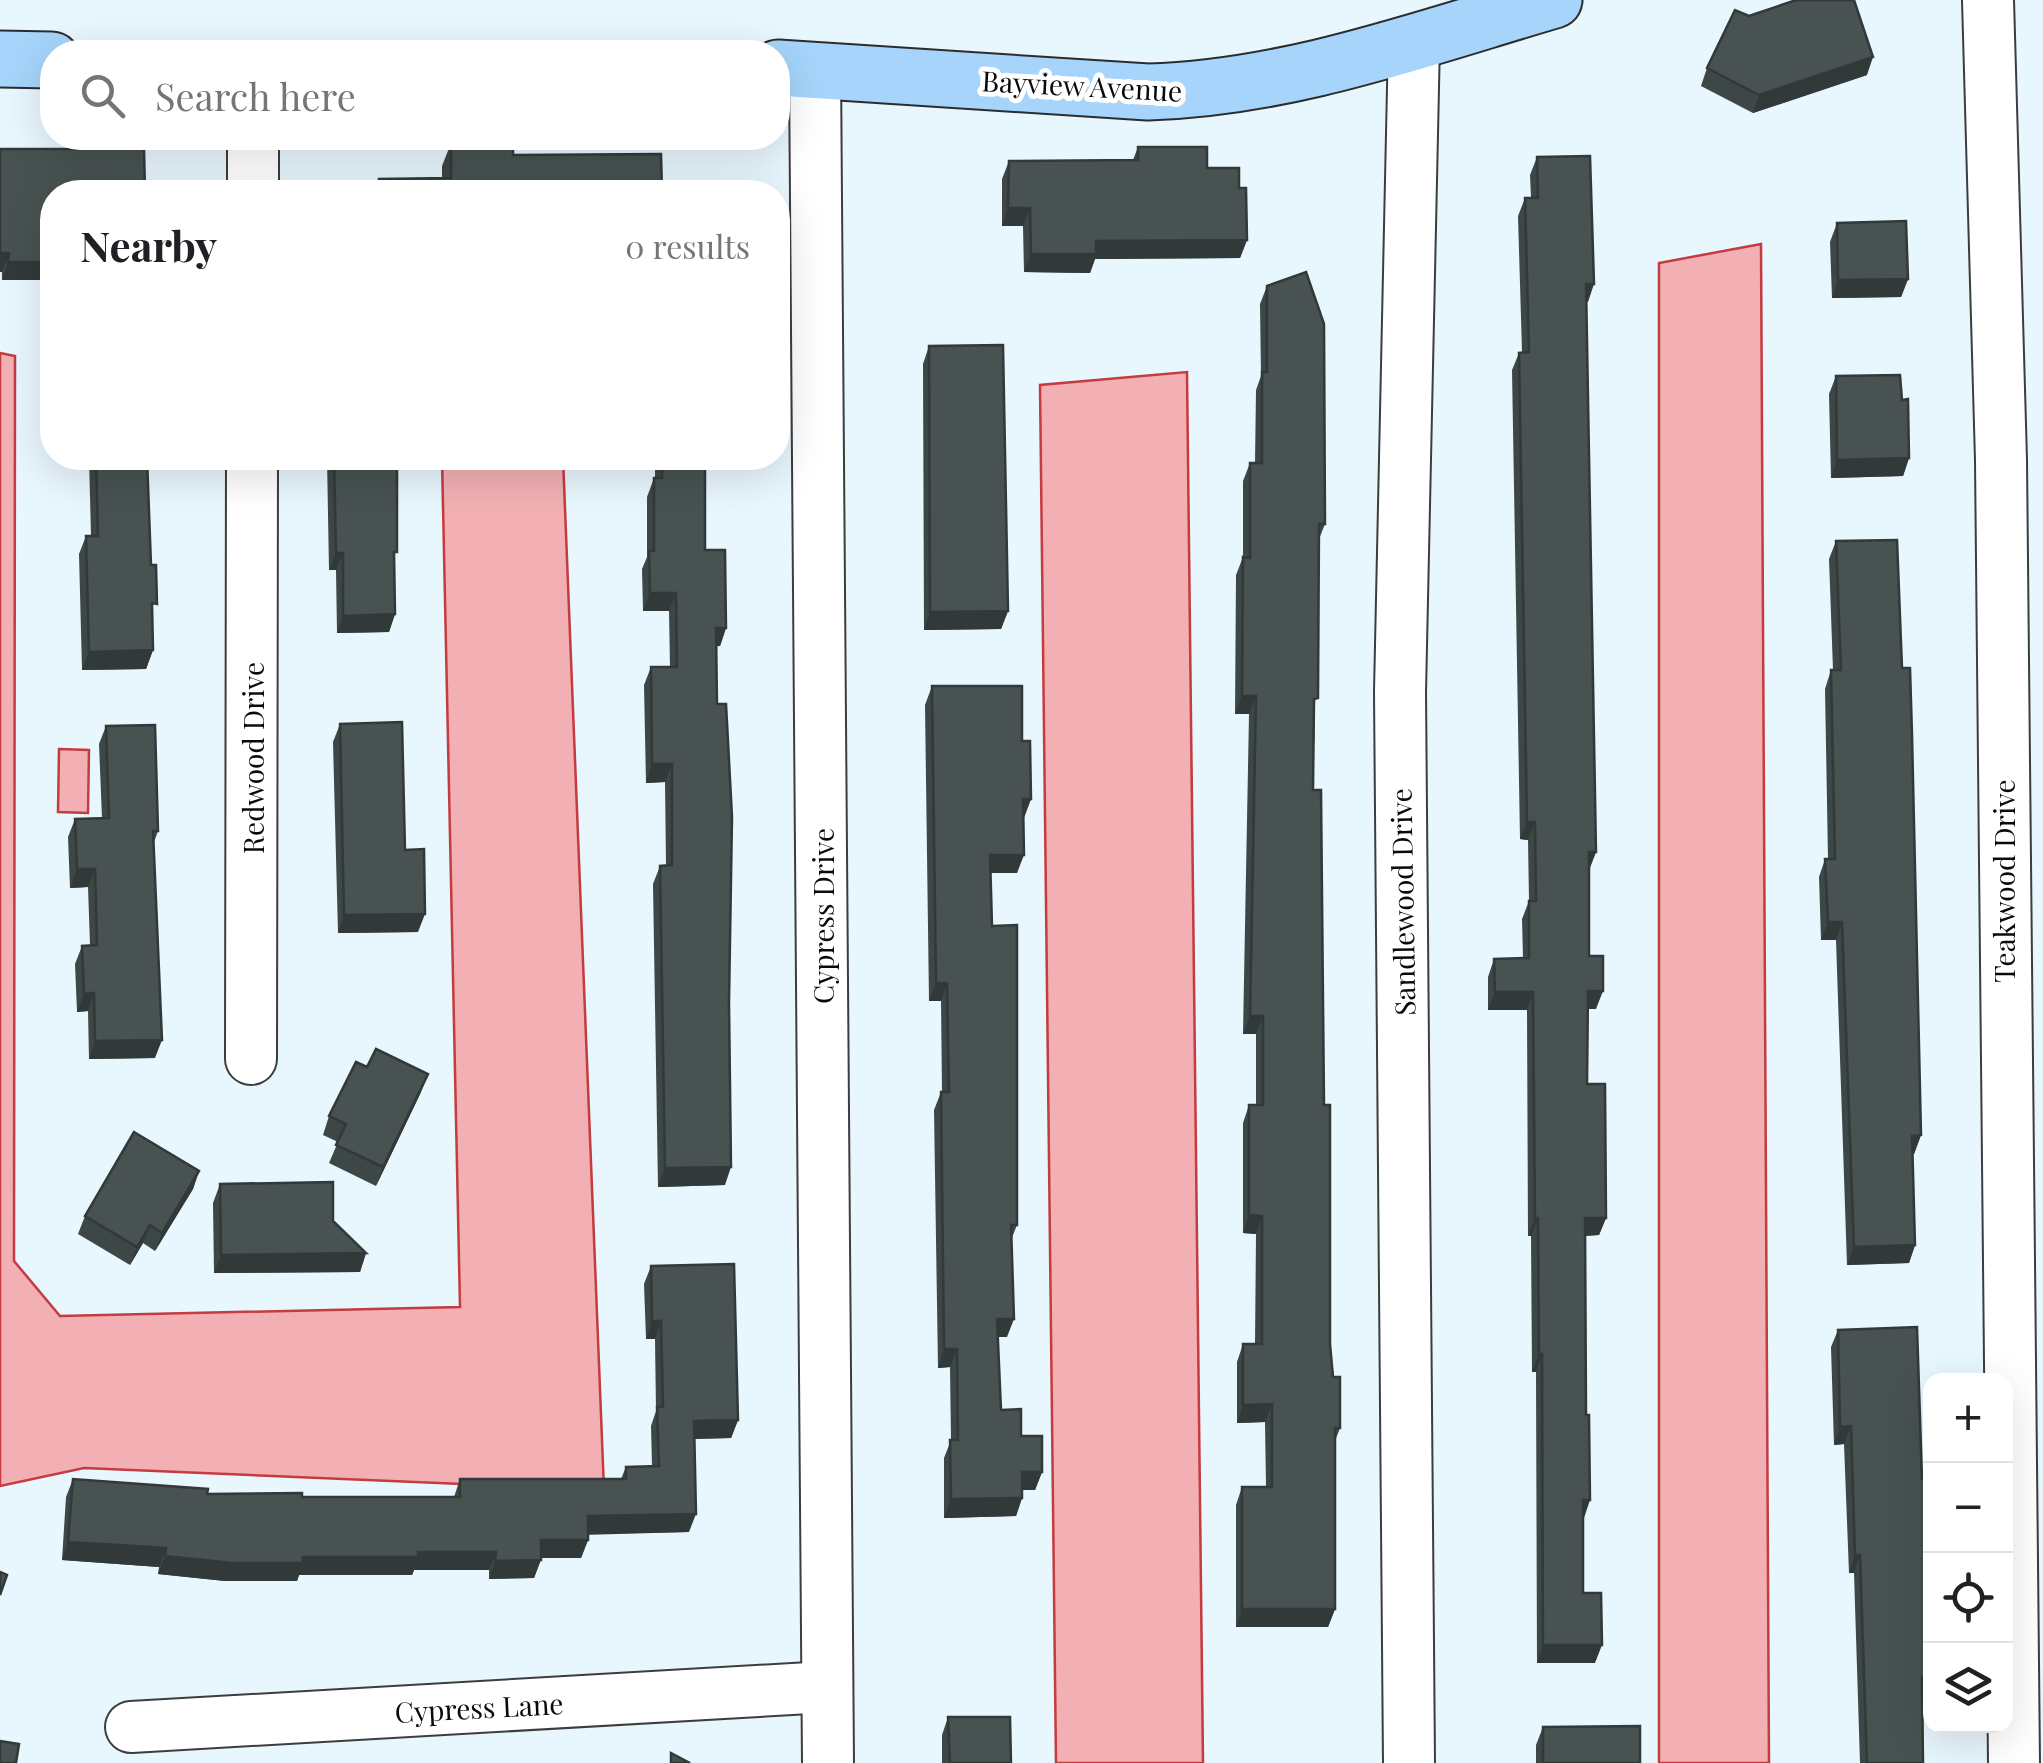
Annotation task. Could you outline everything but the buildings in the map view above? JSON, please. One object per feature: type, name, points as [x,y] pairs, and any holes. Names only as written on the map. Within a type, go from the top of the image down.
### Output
[{"type":"main road","name":"Bayview Avenue","points":[[796,69],[1148,92],[1205,91],[1320,70],[1554,0]]},
{"type":"main road","points":[[0,59],[40,60]]},
{"type":"street","name":"Teakwood Drive","points":[[1988,0],[2001,460],[2014,1763]]},
{"type":"street","name":"Sandlewood Drive","points":[[1409,1763],[1400,692],[1414,41]]},
{"type":"street","name":"Cypress Drive","points":[[796,69],[828,1763]]},
{"type":"street","points":[[253,150],[253,180]]},
{"type":"street","name":"Redwood Drive","points":[[251,1059],[252,470]]},
{"type":"street","name":"Cypress Lane","points":[[131,1727],[827,1687]]},
{"type":"shaded area","points":[[1761,244],[1769,1763],[1659,1763],[1659,263]]},
{"type":"shaded area","points":[[0,353],[15,356],[14,1261],[60,1316],[460,1307],[442,470],[563,470],[604,1490],[84,1468],[0,1486]]},
{"type":"shaded area","points":[[1187,372],[1203,1763],[1056,1763],[1040,385]]},
{"type":"shaded area","points":[[59,749],[89,750],[88,813],[58,812]]}]
